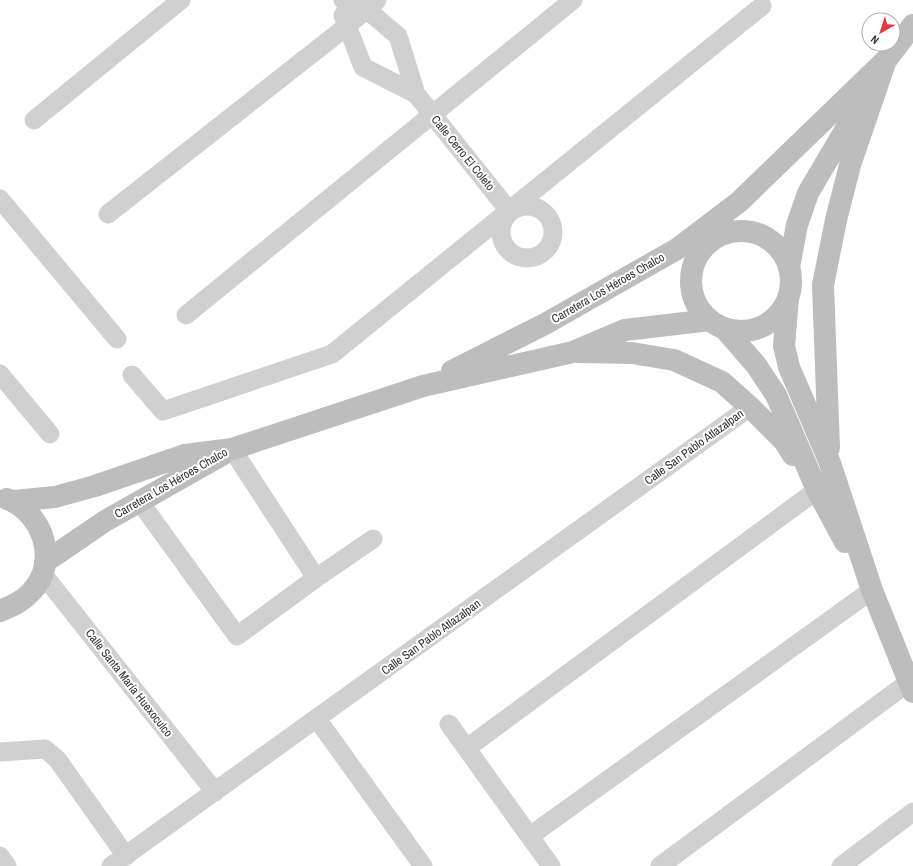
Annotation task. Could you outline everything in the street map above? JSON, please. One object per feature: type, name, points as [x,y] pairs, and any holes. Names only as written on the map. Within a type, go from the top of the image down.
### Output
[{"type":"street","points":[[34,120],[181,0]]},
{"type":"street","name":"Calle Cerro El Coleto","points":[[338,0],[363,66],[416,94]]},
{"type":"street","name":"Calle Cerro El Coleto","points":[[343,0],[372,5],[398,36],[416,94],[510,212]]},
{"type":"street","points":[[186,315],[573,0]]},
{"type":"street","points":[[108,214],[372,5]]},
{"type":"street","points":[[132,375],[164,411],[332,354],[510,212],[762,6]]},
{"type":"street","points":[[660,866],[912,684],[872,590],[830,463],[790,367],[784,346],[788,298],[791,284],[789,267],[797,225],[808,193],[887,59],[913,25]]},
{"type":"street","points":[[830,463],[824,286],[836,220],[850,165],[887,59]]},
{"type":"street","name":"Carretera Los Héroes Chalco","points":[[423,386],[545,324],[677,248],[739,202],[887,59]]},
{"type":"street","points":[[0,199],[117,339]]},
{"type":"street","points":[[726,232],[739,202]]},
{"type":"street","points":[[789,267],[782,253],[771,241],[758,234],[742,230],[726,232],[712,239],[701,250],[694,264],[691,279],[693,295],[699,309],[717,324],[756,365],[776,395],[817,490]]},
{"type":"street","points":[[677,248],[701,250]]},
{"type":"street","points":[[316,578],[232,449],[423,386],[573,352],[625,330],[717,324],[740,331],[755,329],[769,322],[780,312],[788,298]]},
{"type":"street","points":[[573,352],[632,353],[674,360],[722,382],[784,441],[817,490],[872,590]]},
{"type":"street","points":[[0,374],[50,434]]},
{"type":"street","name":"Calle San Pablo Atlazalpan","points":[[119,861],[750,407]]},
{"type":"street","name":"Carretera Los Héroes Chalco","points":[[7,499],[55,497],[88,488],[185,455],[232,449]]},
{"type":"street","name":"Carretera Los Héroes Chalco","points":[[44,568],[105,521],[232,449]]},
{"type":"street","points":[[467,748],[817,490]]},
{"type":"street","points":[[0,611],[17,605],[27,596],[32,591],[44,568],[45,544],[39,527],[29,512],[7,499]]},
{"type":"street","points":[[140,502],[237,636],[316,578],[373,539]]},
{"type":"street","name":"Calle Santa María Huexoculco","points":[[44,568],[215,792]]},
{"type":"street","points":[[530,836],[872,590]]},
{"type":"street","points":[[317,719],[423,866]]},
{"type":"street","points":[[449,724],[552,866]]},
{"type":"street","points":[[0,752],[45,749],[57,759],[119,861]]},
{"type":"street","points":[[841,866],[913,812]]},
{"type":"street","points":[[0,856],[7,866]]}]
